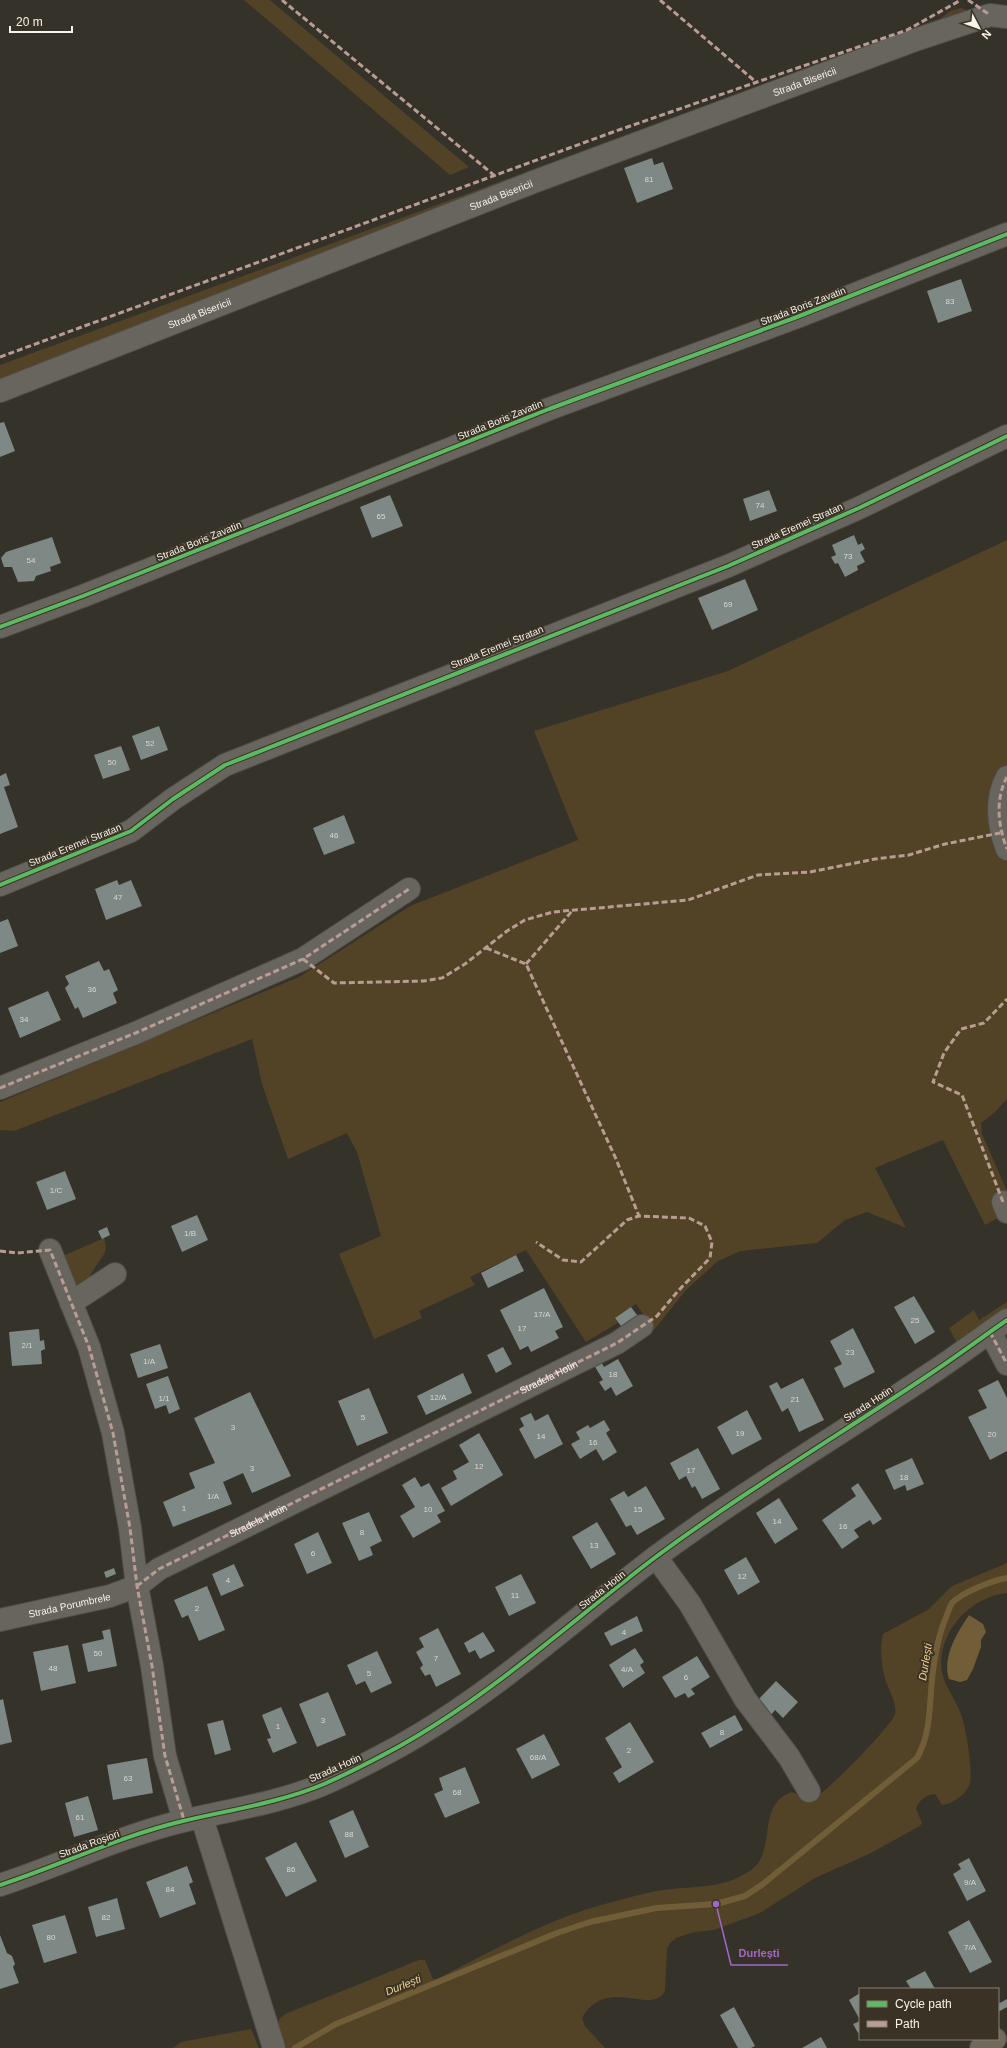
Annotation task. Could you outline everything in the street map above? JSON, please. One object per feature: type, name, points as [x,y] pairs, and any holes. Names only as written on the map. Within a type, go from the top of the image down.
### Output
[{"type":"main road","points":[[981,2048],[994,2040]]},
{"type":"street","name":"Strada Bisericii","points":[[0,391],[543,178],[918,39],[990,15],[1007,17]]},
{"type":"street","name":"Strada Boris Zavatin","points":[[0,627],[90,593],[549,409],[797,317],[1007,234]]},
{"type":"street","name":"Strada Eremei Stratan","points":[[0,885],[131,831],[173,799],[225,765],[536,640],[728,566],[858,508],[1007,436]]},
{"type":"street","points":[[1007,777],[1002,787],[999,821],[1000,833],[1007,849]]},
{"type":"street","points":[[0,1088],[138,1032],[303,959],[409,890]]},
{"type":"street","points":[[50,1250],[88,1347],[113,1433],[130,1528],[137,1586],[152,1666],[165,1756],[193,1819],[270,2039]]},
{"type":"street","points":[[71,1303],[115,1274]]},
{"type":"street","name":"Stradela Hotin","points":[[137,1586],[159,1568],[617,1343],[642,1326]]},
{"type":"street","points":[[998,1326],[1007,1364]]},
{"type":"street","name":"Strada Hotin","points":[[193,1819],[270,1800],[322,1784],[397,1747],[441,1722],[487,1689],[656,1557],[779,1470],[930,1374],[998,1326]]},
{"type":"street","points":[[656,1557],[690,1604],[744,1699],[789,1757],[809,1790]]},
{"type":"street","name":"Strada Porumbrele","points":[[0,1620],[110,1596],[137,1586]]},
{"type":"street","name":"Strada Roșiori","points":[[0,1885],[127,1838],[193,1819]]},
{"type":"shaded area","points":[[244,0],[270,0],[469,167],[450,175]]},
{"type":"shaded area","points":[[961,8],[977,14],[0,384],[0,365],[936,22],[950,11]]},
{"type":"shaded area","points":[[1007,540],[1007,1099],[994,1113],[981,1123],[982,1134],[1007,1191],[1007,1213],[985,1225],[943,1140],[875,1168],[906,1228],[867,1212],[845,1220],[817,1243],[741,1251],[718,1261],[686,1290],[654,1330],[636,1304],[615,1318],[618,1323],[586,1342],[526,1250],[470,1277],[475,1285],[419,1311],[422,1318],[374,1339],[339,1254],[381,1236],[357,1152],[347,1133],[288,1159],[262,1084],[252,1039],[14,1131],[0,1130],[0,1102],[299,977],[410,906],[578,840],[534,731],[728,671]]},
{"type":"shaded area","points":[[104,1238],[106,1248],[104,1255],[83,1285],[81,1287],[75,1285],[64,1263],[65,1255]]},
{"type":"shaded area","points":[[1007,1302],[1007,1313],[959,1347],[949,1328],[974,1310],[979,1320]]},
{"type":"shaded area","points":[[1007,1563],[1007,1593],[993,1596],[969,1609],[958,1619],[944,1644],[942,1658],[943,1678],[963,1720],[970,1762],[971,1772],[969,1786],[964,1793],[954,1801],[942,1805],[935,1794],[926,1797],[919,1803],[916,1809],[922,1823],[920,1826],[869,1854],[815,1878],[760,1913],[714,1930],[694,1932],[676,1938],[670,1943],[667,1949],[665,1991],[658,1998],[650,2000],[616,1997],[604,1999],[592,2005],[582,2018],[585,2026],[605,2048],[285,2048],[278,2028],[279,2019],[285,2014],[419,1960],[425,1960],[433,1979],[437,1979],[501,1946],[566,1917],[634,1896],[656,1891],[724,1883],[739,1877],[754,1868],[764,1851],[771,1813],[781,1798],[791,1792],[811,1796],[818,1795],[824,1791],[860,1757],[892,1720],[895,1714],[895,1706],[886,1682],[882,1665],[881,1646],[883,1634],[929,1609],[952,1586]]},
{"type":"shaded area","points":[[969,1615],[983,1624],[986,1632],[981,1640],[981,1647],[973,1669],[967,1680],[960,1682],[949,1679],[947,1662],[956,1637]]},
{"type":"shaded area","points":[[251,2029],[259,2048],[173,2048],[181,2042]]},
{"type":"building","points":[[652,158],[654,165],[663,162],[673,189],[637,203],[624,168]]},
{"type":"building","points":[[961,279],[972,311],[938,323],[927,291]]},
{"type":"building","points":[[4,422],[15,451],[0,457],[0,423]]},
{"type":"building","points":[[769,490],[777,511],[750,521],[743,499]]},
{"type":"building","points":[[390,495],[403,526],[372,538],[360,507]]},
{"type":"building","points":[[854,535],[858,545],[862,543],[865,549],[860,552],[865,562],[857,566],[858,570],[845,577],[838,563],[835,564],[831,557],[836,555],[832,545]]},
{"type":"building","points":[[52,537],[61,563],[50,567],[51,571],[36,576],[34,581],[18,582],[12,567],[4,567],[1,558],[6,552]]},
{"type":"building","points":[[745,579],[758,610],[712,630],[698,598]]},
{"type":"building","points":[[159,726],[168,750],[141,760],[132,736]]},
{"type":"building","points":[[121,746],[130,770],[103,779],[94,755]]},
{"type":"building","points":[[6,773],[10,785],[4,787],[18,827],[0,834],[0,776]]},
{"type":"building","points":[[344,815],[355,843],[324,855],[313,828]]},
{"type":"building","points":[[117,880],[119,885],[131,880],[142,906],[106,920],[95,889]]},
{"type":"building","points":[[8,919],[18,946],[0,953],[0,922]]},
{"type":"building","points":[[99,961],[104,971],[109,969],[118,990],[113,993],[117,1003],[83,1018],[78,1007],[75,1009],[65,988],[69,984],[65,976]]},
{"type":"building","points":[[48,991],[61,1020],[20,1038],[8,1008]]},
{"type":"building","points":[[65,1171],[76,1199],[47,1210],[36,1182]]},
{"type":"building","points":[[197,1215],[208,1240],[182,1252],[171,1226]]},
{"type":"building","points":[[107,1227],[110,1235],[102,1239],[98,1231]]},
{"type":"building","points":[[516,1255],[524,1271],[488,1288],[481,1273]]},
{"type":"building","points":[[544,1288],[563,1327],[555,1331],[559,1338],[531,1352],[528,1346],[520,1350],[500,1310]]},
{"type":"building","points":[[914,1296],[935,1332],[915,1344],[894,1307]]},
{"type":"building","points":[[631,1307],[640,1319],[624,1330],[615,1318]]},
{"type":"building","points":[[853,1328],[875,1372],[844,1388],[834,1368],[842,1364],[830,1341]]},
{"type":"building","points":[[39,1329],[40,1341],[44,1340],[45,1349],[41,1351],[42,1364],[12,1366],[9,1332]]},
{"type":"building","points":[[160,1344],[168,1368],[138,1378],[130,1354]]},
{"type":"building","points":[[503,1347],[512,1364],[496,1373],[487,1355]]},
{"type":"building","points":[[618,1359],[633,1386],[616,1396],[611,1387],[605,1391],[599,1382],[603,1380],[594,1365],[601,1361],[604,1367]]},
{"type":"building","points":[[463,1373],[472,1393],[426,1415],[417,1396]]},
{"type":"building","points":[[168,1376],[180,1409],[169,1414],[166,1405],[155,1409],[146,1384]]},
{"type":"building","points":[[803,1378],[824,1420],[799,1432],[788,1408],[782,1412],[769,1386],[777,1382],[781,1389]]},
{"type":"building","points":[[998,1380],[1007,1398],[1007,1451],[990,1460],[968,1417],[987,1408],[978,1390]]},
{"type":"building","points":[[369,1388],[388,1433],[357,1446],[338,1401]]},
{"type":"building","points":[[250,1392],[291,1476],[252,1493],[243,1473],[223,1482],[232,1504],[173,1527],[163,1502],[195,1488],[189,1473],[215,1463],[194,1418]]},
{"type":"building","points":[[747,1410],[762,1439],[732,1455],[717,1427]]},
{"type":"building","points":[[531,1413],[535,1421],[548,1414],[563,1444],[535,1459],[519,1429],[524,1426],[520,1418]]},
{"type":"building","points":[[604,1420],[610,1430],[606,1433],[617,1452],[603,1461],[596,1449],[580,1459],[571,1444],[580,1439],[576,1432],[588,1425],[590,1428]]},
{"type":"building","points":[[479,1433],[503,1475],[451,1506],[441,1488],[457,1479],[453,1471],[469,1462],[459,1445]]},
{"type":"building","points":[[698,1448],[720,1489],[702,1499],[695,1486],[692,1488],[686,1476],[679,1480],[670,1463]]},
{"type":"building","points":[[912,1458],[924,1484],[907,1491],[905,1485],[894,1490],[885,1470]]},
{"type":"building","points":[[415,1477],[421,1487],[429,1483],[445,1511],[437,1515],[441,1522],[413,1538],[400,1516],[415,1507],[402,1485]]},
{"type":"building","points":[[858,1483],[882,1519],[873,1525],[870,1520],[854,1530],[859,1537],[842,1549],[822,1520],[856,1496],[851,1488]]},
{"type":"building","points":[[646,1486],[665,1519],[637,1535],[631,1525],[626,1527],[610,1499],[624,1491],[628,1497]]},
{"type":"building","points":[[779,1498],[798,1529],[775,1544],[756,1513]]},
{"type":"building","points":[[369,1512],[382,1541],[370,1547],[373,1555],[359,1561],[342,1523]]},
{"type":"building","points":[[597,1522],[616,1554],[591,1569],[572,1537]]},
{"type":"building","points":[[318,1532],[332,1563],[307,1574],[294,1544]]},
{"type":"building","points":[[746,1557],[760,1582],[738,1595],[724,1570]]},
{"type":"building","points":[[234,1564],[244,1586],[221,1596],[212,1574]]},
{"type":"building","points":[[114,1568],[116,1574],[106,1578],[104,1572]]},
{"type":"building","points":[[521,1574],[536,1603],[509,1616],[495,1587]]},
{"type":"building","points":[[207,1586],[225,1630],[199,1641],[188,1615],[182,1618],[174,1600]]},
{"type":"building","points":[[637,1616],[643,1631],[611,1646],[604,1633]]},
{"type":"building","points":[[438,1628],[461,1674],[436,1687],[430,1674],[425,1676],[420,1668],[423,1665],[416,1652],[424,1647],[419,1638]]},
{"type":"building","points":[[110,1629],[117,1666],[88,1672],[82,1644],[104,1639],[102,1631]]},
{"type":"building","points":[[483,1632],[495,1651],[480,1659],[475,1650],[469,1653],[464,1643]]},
{"type":"building","points":[[68,1645],[76,1683],[41,1691],[33,1652]]},
{"type":"building","points":[[635,1648],[644,1662],[640,1665],[645,1673],[623,1688],[609,1665]]},
{"type":"building","points":[[377,1651],[392,1683],[371,1693],[365,1681],[356,1685],[347,1665]]},
{"type":"building","points":[[697,1656],[710,1677],[691,1689],[695,1694],[688,1698],[685,1693],[675,1698],[662,1677]]},
{"type":"building","points":[[776,1681],[798,1702],[783,1718],[775,1710],[771,1715],[756,1702]]},
{"type":"building","points":[[328,1692],[346,1735],[317,1747],[299,1704]]},
{"type":"building","points":[[3,1699],[12,1742],[0,1745],[0,1700]]},
{"type":"building","points":[[281,1707],[297,1743],[273,1753],[267,1739],[271,1738],[262,1715]]},
{"type":"building","points":[[735,1715],[743,1730],[710,1748],[701,1733]]},
{"type":"building","points":[[223,1720],[231,1750],[215,1755],[207,1724]]},
{"type":"building","points":[[630,1722],[654,1762],[619,1783],[613,1773],[622,1767],[605,1738]]},
{"type":"building","points":[[544,1734],[560,1765],[532,1779],[516,1749]]},
{"type":"building","points":[[147,1758],[153,1793],[113,1800],[107,1765]]},
{"type":"building","points":[[465,1767],[480,1803],[445,1818],[434,1794],[443,1790],[439,1778]]},
{"type":"building","points":[[88,1796],[98,1830],[74,1837],[65,1803]]},
{"type":"building","points":[[353,1810],[369,1847],[345,1858],[329,1821]]},
{"type":"building","points":[[296,1842],[317,1881],[286,1897],[265,1858]]},
{"type":"building","points":[[969,1858],[986,1891],[967,1901],[953,1874],[961,1869],[958,1864]]},
{"type":"building","points":[[187,1866],[193,1882],[189,1884],[196,1904],[160,1918],[146,1882]]},
{"type":"building","points":[[117,1898],[125,1929],[96,1937],[88,1907]]},
{"type":"building","points":[[65,1915],[77,1953],[44,1963],[32,1925]]},
{"type":"building","points":[[969,1920],[992,1962],[970,1973],[948,1932]]},
{"type":"building","points":[[0,1935],[7,1953],[12,1956],[15,1964],[13,1967],[19,1983],[0,1989]]},
{"type":"building","points":[[925,1971],[934,1988],[910,1988],[906,1981]]},
{"type":"building","points":[[859,1994],[859,2018],[849,2000]]},
{"type":"building","points":[[1007,1999],[1007,2007],[999,2011],[999,2003]]},
{"type":"building","points":[[734,2007],[755,2046],[751,2048],[738,2048],[720,2015]]},
{"type":"building","points":[[859,2021],[859,2032],[858,2033],[853,2024]]},
{"type":"building","points":[[821,2037],[827,2048],[802,2048]]},
{"type":"waterway","name":"Durlești","points":[[295,2048],[336,2024],[557,1933],[590,1922],[656,1908],[716,1904],[745,1896],[763,1884],[917,1758],[922,1749],[927,1730],[938,1642],[951,1605],[956,1599],[970,1591],[986,1584],[1007,1578]]},
{"type":"marked path","points":[[282,0],[495,176]]},
{"type":"marked path","points":[[660,0],[756,82]]},
{"type":"marked path","points":[[0,357],[613,132],[907,30],[961,0]]},
{"type":"marked path","points":[[968,0],[990,15]]},
{"type":"marked path","points":[[1007,777],[1003,785],[999,803],[1000,822],[1007,849]]},
{"type":"marked path","points":[[303,959],[334,983],[424,981],[442,978],[465,964],[507,931],[525,920],[553,912],[688,900],[758,875],[810,872],[875,859],[909,855],[945,844],[1000,833]]},
{"type":"marked path","points":[[0,1088],[138,1032],[303,959],[409,889]]},
{"type":"marked path","points":[[526,964],[572,911]]},
{"type":"marked path","points":[[486,948],[526,964],[616,1159],[639,1216]]},
{"type":"marked path","points":[[1003,1202],[962,1095],[933,1082],[944,1053],[961,1029],[984,1023],[1007,999]]},
{"type":"marked path","points":[[137,1586],[159,1569],[617,1343],[657,1316],[678,1291],[710,1258],[712,1242],[705,1226],[689,1218],[639,1216],[627,1220],[581,1262],[563,1260],[536,1242]]},
{"type":"marked path","points":[[0,1251],[17,1253],[50,1250],[89,1347],[113,1433],[130,1528],[137,1586],[152,1666],[165,1756],[184,1820]]},
{"type":"marked path","points":[[990,1332],[1007,1364]]},
{"type":"cycle path","points":[[0,627],[83,596],[549,409],[797,317],[1007,234]]},
{"type":"cycle path","points":[[0,885],[131,831],[173,799],[225,765],[728,566],[859,508],[1007,436]]},
{"type":"cycle path","points":[[0,1885],[160,1827],[254,1806],[307,1791],[371,1762],[398,1747],[433,1727],[499,1681],[657,1556],[690,1532],[940,1368],[1007,1320]]},
{"type":"place","name":"Durlești","points":[[716,1904]]}]
